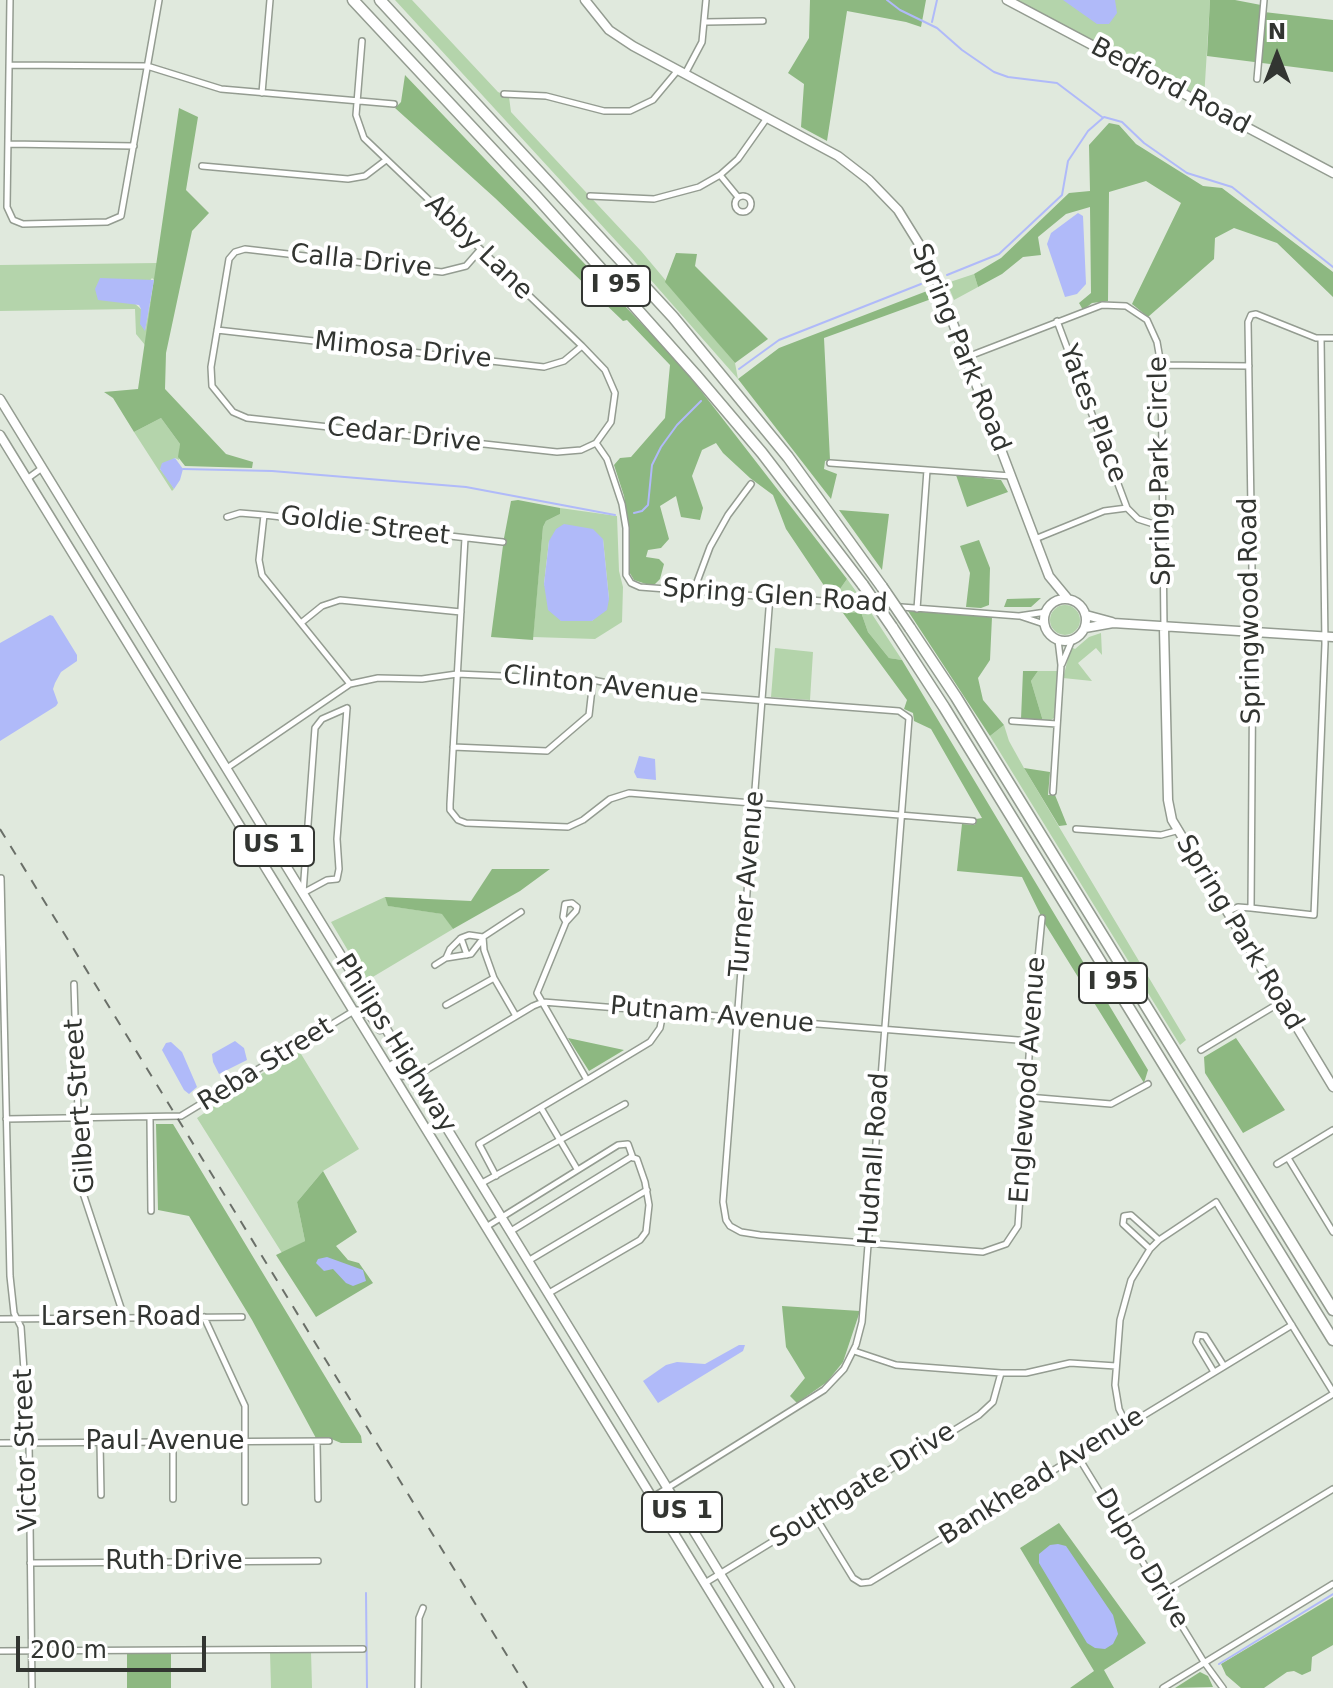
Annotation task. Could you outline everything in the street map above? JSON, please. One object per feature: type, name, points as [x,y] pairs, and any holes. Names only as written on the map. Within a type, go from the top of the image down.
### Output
[{"type":"highway","name":"I 95","points":[[353,0],[536,196],[695,374],[762,453],[863,585],[944,707],[1333,1340]]},
{"type":"highway","name":"I 95","points":[[380,0],[673,317],[788,457],[882,587],[956,697],[1333,1310]]},
{"type":"main road","name":"Spring Park Road","points":[[585,0],[609,30],[838,156],[869,180],[898,210],[929,260],[1049,576],[1053,603]]},
{"type":"main road","name":"Bedford Road","points":[[1007,0],[1333,173]]},
{"type":"main road","name":"Philips Highway","points":[[0,399],[790,1688]]},
{"type":"main road","name":"Philips Highway","points":[[0,435],[769,1688]]},
{"type":"main road","name":"Spring Park Road","points":[[1049,576],[1068,599]]},
{"type":"main road","points":[[1085,628],[1086,615],[1079,604],[1068,599],[1053,603],[1046,612],[1044,624],[1058,640],[1072,640],[1085,628],[1113,623]]},
{"type":"main road","points":[[1086,615],[1113,623],[1164,628],[1329,637]]},
{"type":"main road","name":"Spring Park Road","points":[[1164,628],[1168,800],[1176,831],[1333,1087]]},
{"type":"main road","points":[[353,1011],[369,1013],[381,1030],[389,1034]]},
{"type":"main road","points":[[379,1053],[388,1057],[399,1074],[415,1076]]},
{"type":"street","points":[[10,0],[7,207],[11,217],[23,224],[107,222],[121,216],[159,0]]},
{"type":"street","points":[[262,93],[270,0]]},
{"type":"street","points":[[504,94],[546,96],[604,111],[630,111],[653,100],[682,72],[702,42],[706,0]]},
{"type":"street","points":[[1257,79],[1264,0]]},
{"type":"street","points":[[706,22],[763,21]]},
{"type":"street","name":"Abby Lane","points":[[362,41],[356,115],[360,131],[386,160],[605,370],[615,393],[611,422],[596,443]]},
{"type":"street","points":[[9,65],[147,66],[211,87],[394,104]]},
{"type":"street","points":[[590,196],[640,200],[667,197],[699,187],[720,175],[738,159],[767,118]]},
{"type":"street","points":[[9,144],[134,146]]},
{"type":"street","points":[[202,166],[348,179],[365,176],[386,160]]},
{"type":"street","points":[[720,175],[738,197]]},
{"type":"street","name":"Calla Drive","points":[[217,330],[229,259],[235,252],[245,249],[442,272],[466,266],[480,250]]},
{"type":"street","name":"Spring Park Circle","points":[[966,357],[1102,305],[1126,306],[1152,326],[1161,365],[1164,628]]},
{"type":"street","name":"Springwood Road","points":[[1251,908],[1253,633],[1248,322],[1251,315],[1260,315],[1321,338]]},
{"type":"street","name":"Yates Place","points":[[1057,321],[1127,508]]},
{"type":"street","name":"Mimosa Drive","points":[[217,330],[544,367],[564,361],[582,346]]},
{"type":"street","name":"Cedar Drive","points":[[217,330],[210,373],[212,386],[237,415],[247,418],[557,452],[581,450],[596,443]]},
{"type":"street","points":[[1226,912],[1238,907],[1314,915],[1329,637],[1321,338],[1333,338]]},
{"type":"street","points":[[1161,365],[1249,366]]},
{"type":"street","name":"Spring Glen Road","points":[[596,443],[607,459],[622,504],[626,528],[626,575],[631,583],[640,587],[1019,616],[1046,612]]},
{"type":"street","points":[[830,463],[1011,476]]},
{"type":"street","points":[[27,479],[42,468]]},
{"type":"street","points":[[917,609],[927,470]]},
{"type":"street","points":[[694,590],[715,538],[751,484]]},
{"type":"street","points":[[1035,539],[1104,511],[1127,508],[1138,519],[1163,527]]},
{"type":"street","name":"Goldie Street","points":[[227,517],[240,513],[264,515],[503,542]]},
{"type":"street","points":[[264,515],[259,560],[262,575],[350,684]]},
{"type":"street","points":[[465,538],[450,810],[458,820],[560,828],[576,824],[610,799],[629,793],[973,821]]},
{"type":"street","points":[[84,573],[100,563]]},
{"type":"street","name":"Turner Avenue","points":[[770,596],[723,1202],[726,1220],[741,1232],[868,1243]]},
{"type":"street","points":[[301,623],[322,606],[340,600],[461,612]]},
{"type":"street","name":"Spring Glen Road","points":[[1019,616],[1044,624]]},
{"type":"street","points":[[1053,792],[1061,665],[1058,640]]},
{"type":"street","points":[[1061,665],[1072,640]]},
{"type":"street","name":"Clinton Avenue","points":[[226,768],[350,684],[369,678],[413,679],[457,674],[593,680],[650,692],[899,711],[907,715]]},
{"type":"street","points":[[453,747],[547,751],[589,715],[593,680]]},
{"type":"street","points":[[347,708],[337,879],[327,880],[303,893],[315,728],[322,719],[347,708]]},
{"type":"street","name":"Hudnall Road","points":[[652,1497],[824,1390],[837,1379],[854,1351],[862,1322],[909,722],[907,715]]},
{"type":"street","points":[[1012,721],[1057,724]]},
{"type":"street","points":[[1076,829],[1161,835],[1176,831]]},
{"type":"street","name":"Victor Street","points":[[1,878],[10,1276],[16,1319],[21,1327],[29,1442],[32,1688]]},
{"type":"street","points":[[435,965],[446,958],[467,955],[477,949],[483,937],[521,912]]},
{"type":"street","name":"Englewood Avenue","points":[[868,1243],[983,1252],[999,1248],[1010,1239],[1018,1226],[1030,1041],[1042,918]]},
{"type":"street","points":[[566,922],[537,993],[587,1080]]},
{"type":"street","points":[[446,958],[461,938],[469,935],[483,937]]},
{"type":"street","points":[[483,937],[484,950],[494,978],[516,1016]]},
{"type":"street","points":[[461,938],[467,955]]},
{"type":"street","points":[[446,1005],[494,978]]},
{"type":"street","name":"Gilbert Street","points":[[74,984],[82,1190],[124,1317]]},
{"type":"street","points":[[415,1076],[543,1002]]},
{"type":"street","name":"Putnam Avenue","points":[[543,1002],[1030,1041]]},
{"type":"street","points":[[1201,1050],[1281,1002]]},
{"type":"street","name":"Reba Street","points":[[150,1118],[177,1117],[353,1011]]},
{"type":"street","points":[[496,1176],[479,1144],[650,1042],[660,1028],[663,1013]]},
{"type":"street","points":[[1027,1097],[1111,1104],[1148,1084]]},
{"type":"street","points":[[481,1183],[625,1104]]},
{"type":"street","points":[[541,1107],[577,1169]]},
{"type":"street","points":[[6,1119],[150,1118],[151,1211]]},
{"type":"street","points":[[1277,1164],[1333,1130]]},
{"type":"street","points":[[486,1227],[618,1145],[628,1144],[633,1158],[637,1159],[647,1190],[650,1220],[646,1232],[640,1240],[548,1294]]},
{"type":"street","points":[[510,1231],[633,1158]]},
{"type":"street","points":[[1288,1158],[1333,1232]]},
{"type":"street","points":[[528,1261],[647,1190]]},
{"type":"street","points":[[1120,1524],[1333,1393],[1216,1202],[1150,1249],[1126,1294],[1116,1366],[1116,1396],[1127,1425]]},
{"type":"street","points":[[1150,1249],[1123,1224],[1124,1216],[1131,1215],[1159,1240]]},
{"type":"street","points":[[204,1317],[241,1395],[246,1416],[245,1502]]},
{"type":"street","name":"Larsen Road","points":[[0,1319],[242,1317]]},
{"type":"street","name":"Bankhead Avenue","points":[[815,1516],[853,1578],[861,1583],[870,1582],[1292,1325]]},
{"type":"street","points":[[1214,1372],[1196,1342],[1198,1335],[1205,1336],[1224,1366]]},
{"type":"street","points":[[854,1351],[896,1365],[1001,1373],[1026,1373],[1070,1363],[1116,1366]]},
{"type":"street","name":"Southgate Drive","points":[[705,1584],[979,1415],[993,1402],[1001,1373]]},
{"type":"street","name":"Paul Avenue","points":[[0,1443],[329,1441]]},
{"type":"street","points":[[100,1442],[101,1495]]},
{"type":"street","points":[[173,1442],[173,1499]]},
{"type":"street","points":[[317,1442],[318,1499]]},
{"type":"street","name":"Dupro Drive","points":[[1077,1455],[1223,1688]]},
{"type":"street","points":[[1162,1593],[1333,1489]]},
{"type":"street","name":"Ruth Drive","points":[[30,1563],[318,1561]]},
{"type":"street","points":[[1163,1688],[1333,1584]]},
{"type":"street","points":[[418,1688],[419,1618],[423,1608]]},
{"type":"street","points":[[0,1651],[363,1649]]},
{"type":"green space","points":[[395,0],[412,0],[498,92],[509,97],[511,112],[641,251],[735,363],[738,379],[628,254]]},
{"type":"green space","points":[[810,0],[926,0],[921,27],[847,11],[827,141],[801,127],[804,84],[788,73],[809,38]]},
{"type":"green space","points":[[1017,0],[1210,0],[1204,99]]},
{"type":"green space","points":[[1210,0],[1235,0],[1261,5],[1264,12],[1333,20],[1333,72],[1207,56]]},
{"type":"green space","points":[[405,75],[681,365],[847,579],[840,589],[825,587],[786,529],[773,495],[750,478],[716,443],[702,450],[692,476],[703,508],[700,520],[681,517],[676,496],[660,506],[669,539],[661,548],[648,550],[646,557],[659,559],[664,564],[660,579],[655,584],[634,580],[628,570],[630,537],[624,496],[614,465],[620,458],[631,457],[665,418],[670,365],[627,320],[623,321],[495,198],[395,108],[401,102]]},
{"type":"green space","points":[[179,108],[198,117],[186,190],[209,213],[192,231],[166,353],[165,389],[226,454],[253,462],[252,468],[185,466],[178,457],[180,444],[161,418],[134,432],[113,398],[104,392],[138,389]]},
{"type":"green space","points":[[1109,123],[1119,125],[1136,144],[1203,186],[1222,188],[1333,272],[1333,297],[1277,243],[1234,228],[1215,238],[1214,259],[1148,317],[1132,304],[1181,203],[1146,181],[1109,192],[1108,301],[1092,303],[1083,310],[1079,303],[1091,293],[1090,207],[1066,214],[1038,237],[1041,255],[1023,257],[1002,274],[978,287],[974,274],[1001,258],[1069,193],[1090,191],[1089,145]]},
{"type":"green space","points":[[676,253],[697,254],[695,266],[768,339],[735,363],[665,282]]},
{"type":"green space","points":[[158,263],[145,345],[136,334],[135,309],[0,311],[0,265]],"holes":[[[152,278],[145,330],[141,324],[141,309],[134,303]]]},
{"type":"green space","points":[[974,274],[978,287],[954,300],[947,283]]},
{"type":"green space","points":[[927,291],[934,298],[824,338],[830,460],[825,461],[824,469],[837,474],[831,499],[738,379],[779,348]]},
{"type":"green space","points":[[161,418],[180,444],[179,460],[175,458],[160,469],[174,489],[172,491],[134,432]]},
{"type":"green space","points":[[956,475],[1001,480],[1008,492],[967,507]]},
{"type":"green space","points":[[511,501],[560,508],[560,514],[546,521],[543,527],[533,640],[491,637]]},
{"type":"green space","points":[[560,508],[617,516],[619,571],[623,587],[622,622],[595,639],[533,637],[543,527],[546,521],[560,514]],"holes":[[[603,539],[609,599],[592,621],[561,621],[544,584],[549,541]]]},
{"type":"green space","points":[[839,510],[889,514],[882,570]]},
{"type":"green space","points":[[979,540],[990,568],[989,605],[966,607],[970,573],[960,546]]},
{"type":"green space","points":[[847,579],[863,601],[823,598],[825,587],[840,589]]},
{"type":"green space","points":[[1041,598],[1031,607],[1004,607],[1007,599]]},
{"type":"green space","points":[[1065,605],[1076,609],[1080,620],[1076,631],[1065,635],[1054,631],[1050,620],[1054,609]]},
{"type":"green space","points":[[838,606],[868,608],[902,660],[889,658],[868,632],[861,612],[843,613]]},
{"type":"green space","points":[[908,611],[992,617],[990,660],[978,678],[983,700],[1004,725],[990,736]]},
{"type":"green space","points":[[861,612],[868,632],[889,658],[902,660],[1148,1070],[1144,1083],[1045,924],[1022,877],[957,871],[962,824],[975,825],[976,819],[982,818],[931,729],[914,721],[913,713],[904,709],[907,700],[843,613]]},
{"type":"green space","points":[[1101,633],[1102,655],[1096,648],[1078,663],[1092,681],[1063,678],[1071,647],[1075,649],[1089,637]]},
{"type":"green space","points":[[775,648],[813,652],[810,700],[771,697]]},
{"type":"green space","points":[[1023,671],[1038,671],[1031,681],[1043,721],[1021,719]]},
{"type":"green space","points":[[1038,671],[1058,671],[1054,718],[1051,720],[1043,721],[1031,681]]},
{"type":"green space","points":[[1004,725],[1024,768],[1186,1040],[1180,1045],[990,736]]},
{"type":"green space","points":[[1024,768],[1050,772],[1048,795],[1055,795],[1067,825],[1059,826]]},
{"type":"green space","points":[[492,869],[550,869],[520,891],[453,929],[442,914],[388,906],[385,897],[471,901]]},
{"type":"green space","points":[[385,897],[389,906],[443,914],[453,929],[366,981],[331,922]]},
{"type":"green space","points":[[568,1038],[624,1050],[589,1071]]},
{"type":"green space","points":[[1236,1038],[1285,1110],[1243,1133],[1205,1073],[1204,1057]]},
{"type":"green space","points":[[298,1049],[359,1149],[323,1171],[297,1202],[305,1241],[282,1253],[197,1118]]},
{"type":"green space","points":[[156,1124],[173,1124],[361,1436],[362,1443],[341,1443],[329,1438],[317,1440],[252,1320],[189,1216],[158,1210]]},
{"type":"green space","points":[[323,1171],[357,1232],[336,1246],[348,1260],[359,1263],[373,1283],[316,1317],[276,1255],[305,1241],[297,1202]]},
{"type":"green space","points":[[782,1306],[860,1311],[843,1362],[827,1382],[797,1403],[790,1396],[805,1378],[786,1347]]},
{"type":"green space","points":[[1059,1523],[1146,1643],[1104,1670],[1114,1688],[1070,1688],[1094,1671],[1020,1548]]},
{"type":"green space","points":[[1333,1597],[1333,1645],[1312,1657],[1311,1671],[1302,1675],[1287,1672],[1264,1688],[1241,1688],[1226,1675],[1221,1664]]},
{"type":"green space","points":[[311,1651],[312,1688],[271,1688],[270,1652]]},
{"type":"green space","points":[[127,1652],[171,1652],[171,1688],[127,1688]]},
{"type":"green space","points":[[1200,1672],[1208,1676],[1213,1687],[1175,1688]]},
{"type":"water","points":[[1063,0],[1115,0],[1117,13],[1109,24],[1097,24]]},
{"type":"water","points":[[1078,213],[1083,216],[1086,284],[1077,294],[1065,297],[1047,244],[1051,233]]},
{"type":"water","points":[[100,278],[154,280],[145,331],[140,324],[139,305],[98,300],[95,289]]},
{"type":"water","points":[[175,458],[183,469],[174,489],[160,469],[162,463]]},
{"type":"water","points":[[564,524],[593,529],[603,539],[609,599],[607,610],[592,621],[561,621],[548,610],[544,584],[549,541],[556,529]]},
{"type":"water","points":[[50,615],[77,655],[77,661],[61,672],[55,683],[56,706],[0,741],[0,643]]},
{"type":"water","points":[[639,756],[655,759],[656,780],[637,778],[634,772]]},
{"type":"water","points":[[235,1041],[244,1048],[247,1060],[219,1074],[212,1054]]},
{"type":"water","points":[[171,1042],[182,1052],[197,1087],[189,1094],[162,1050],[166,1043]]},
{"type":"water","points":[[327,1257],[363,1270],[366,1281],[353,1286],[333,1269],[324,1271],[316,1263],[318,1259]]},
{"type":"water","points":[[739,1345],[745,1345],[743,1351],[658,1403],[643,1381],[666,1365],[677,1362],[705,1364]]},
{"type":"water","points":[[1050,1545],[1066,1546],[1113,1615],[1118,1634],[1113,1644],[1105,1649],[1087,1643],[1039,1563],[1039,1554]]},
{"type":"waterway","points":[[887,0],[937,28],[994,72],[1008,77],[1057,83],[1102,117]]},
{"type":"waterway","points":[[932,22],[937,0]]},
{"type":"waterway","points":[[947,275],[999,254],[1062,195],[1068,161],[1088,131],[1104,117],[1122,122],[1144,143],[1187,173],[1232,187],[1333,267]]},
{"type":"waterway","points":[[739,369],[779,340],[921,284]]},
{"type":"waterway","points":[[634,513],[648,505],[652,465],[661,447],[701,401]]},
{"type":"waterway","points":[[183,469],[272,471],[466,487],[615,515]]},
{"type":"waterway","points":[[366,1593],[367,1688]]},
{"type":"waterway","points":[[1219,1664],[1333,1594]]},
{"type":"railway","points":[[0,829],[527,1688]]}]
